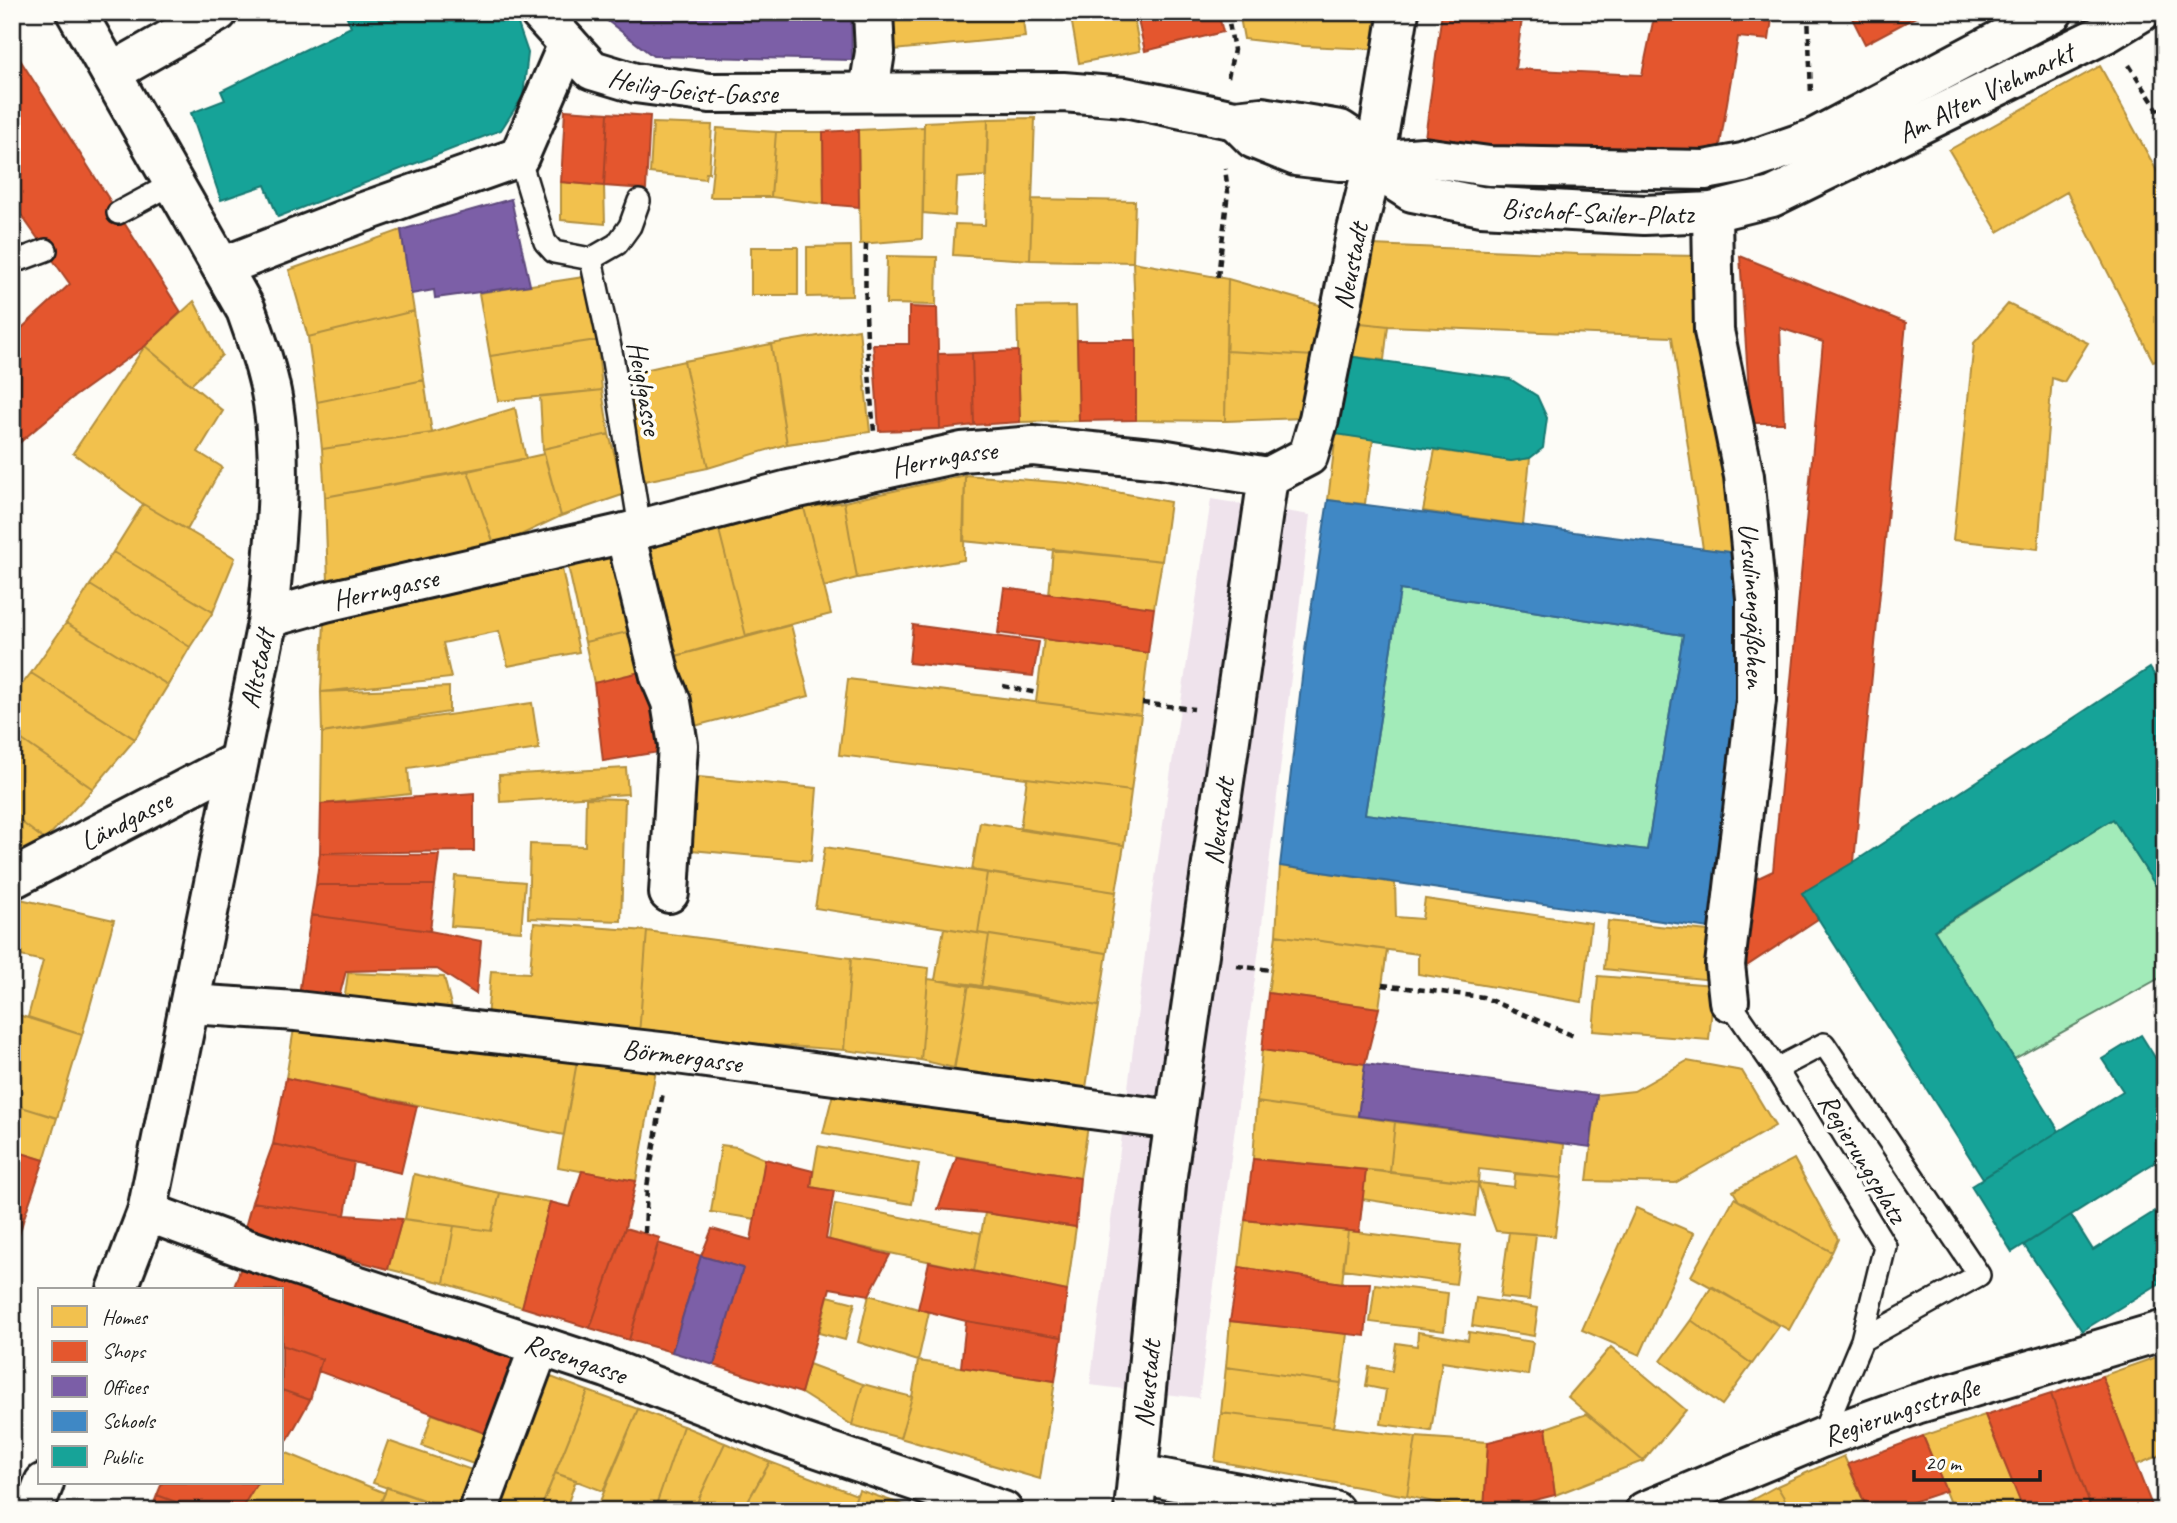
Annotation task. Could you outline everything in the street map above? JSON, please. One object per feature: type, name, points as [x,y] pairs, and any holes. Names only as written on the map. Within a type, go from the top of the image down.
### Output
[{"type":"street","name":"Altstadt","points":[[76,12],[246,310],[264,363],[273,405],[278,474],[275,550],[268,618],[147,1212],[118,1288]]},
{"type":"street","points":[[110,73],[218,12]]},
{"type":"street","name":"Heilig-Geist-Gasse","points":[[539,12],[592,70],[635,83],[710,93],[1063,92]]},
{"type":"street","points":[[869,91],[875,52],[873,12]]},
{"type":"street","name":"Neustadt","points":[[1134,1511],[1165,1189],[1268,477],[1308,456],[1319,419],[1357,230],[1374,161],[1399,12]]},
{"type":"street","name":"Am Alten Viehmarkt","points":[[1820,155],[2053,12]]},
{"type":"street","name":"Am Alten Viehmarkt","points":[[1820,155],[2108,32],[2141,12]]},
{"type":"street","points":[[222,267],[361,213],[519,157],[568,44]]},
{"type":"street","name":"Bischof-Sailer-Platz","points":[[1063,92],[1125,97],[1227,118],[1254,139],[1296,156],[1340,161],[1423,157],[1489,166],[1705,170],[1742,163],[1820,155]]},
{"type":"street","name":"Bischof-Sailer-Platz","points":[[1374,161],[1390,177],[1412,192],[1481,206],[1644,215],[1712,212],[1773,197],[1820,155]]},
{"type":"street","name":"Ursulinengäßchen","points":[[1712,212],[1714,331],[1744,476],[1756,598],[1756,700],[1725,965],[1730,1001]]},
{"type":"street","name":"Herrngasse","points":[[268,618],[325,602],[632,531],[789,489],[962,452],[1033,446],[1161,458],[1268,477]]},
{"type":"street","points":[[632,531],[660,676],[671,702],[678,744],[670,893]]},
{"type":"street","name":"Ländgasse","points":[[12,880],[237,762]]},
{"type":"street","name":"Börmergasse","points":[[191,1004],[296,1011],[669,1053],[1174,1120]]},
{"type":"street","name":"Rosengasse","points":[[147,1212],[247,1249],[607,1368],[783,1436],[1003,1511]]},
{"type":"street","name":"Regierungsstraße","points":[[1645,1511],[1821,1438],[1916,1404],[2165,1330]]},
{"type":"street","points":[[478,1511],[540,1345]]},
{"type":"street","points":[[1138,1474],[1334,1511]]},
{"type":"street","points":[[33,1511],[44,1484]]},
{"type":"lane","points":[[519,157],[545,242],[554,252],[591,258],[617,244],[630,226],[639,201]]},
{"type":"lane","points":[[118,213],[172,184]]},
{"type":"lane","points":[[22,259],[46,250]]},
{"type":"lane","name":"Heiglgasse","points":[[591,258],[613,361],[632,531]]},
{"type":"lane","name":"Regierungsplatz","points":[[1730,1001],[1776,1069],[1885,1246],[1862,1340],[1821,1438]]},
{"type":"lane","points":[[1776,1069],[1824,1044],[1979,1275],[1862,1340]]},
{"type":"path","points":[[1218,277],[1228,192],[1227,118],[1234,50],[1227,12]]},
{"type":"path","points":[[866,244],[866,357],[878,470]]},
{"type":"path","points":[[1003,686],[1037,693]]},
{"type":"path","points":[[1142,703],[1233,713]]},
{"type":"path","points":[[1382,985],[1483,997],[1574,1036]]},
{"type":"path","points":[[645,1233],[647,1187],[669,1053]]},
{"type":"shaded area","points":[[1211,499],[1310,515],[1261,933],[1199,1398],[1090,1385],[1153,892]]},
{"type":"green space","points":[[1400,590],[1683,635],[1647,850],[1365,814]]},
{"type":"green space","points":[[2113,819],[2165,900],[2165,975],[2014,1059],[1934,931]]},
{"type":"building: Homes","points":[[890,12],[1022,12],[1025,37],[894,50]]},
{"type":"building: Homes","points":[[1070,12],[1133,12],[1140,51],[1079,63]]},
{"type":"building: Homes","points":[[1239,12],[1376,12],[1373,49],[1304,46],[1244,39]]},
{"type":"building: Homes","points":[[2100,66],[2165,186],[2165,357],[2153,361],[2067,192],[1998,232],[1949,150]]},
{"type":"building: Homes","points":[[1035,118],[1030,260],[953,255],[955,224],[985,225],[988,119]]},
{"type":"building: Homes","points":[[988,119],[987,176],[957,178],[955,216],[923,213],[924,122]]},
{"type":"building: Homes","points":[[653,123],[712,125],[709,173],[706,173],[705,179],[650,173]]},
{"type":"building: Homes","points":[[924,127],[922,239],[860,244],[858,130]]},
{"type":"building: Homes","points":[[717,128],[776,132],[771,197],[710,197]]},
{"type":"building: Homes","points":[[776,132],[823,132],[824,204],[771,197]]},
{"type":"building: Homes","points":[[561,182],[604,186],[605,224],[561,220]]},
{"type":"building: Homes","points":[[1032,199],[1135,201],[1133,262],[1030,260]]},
{"type":"building: Homes","points":[[401,230],[414,311],[308,337],[289,270]]},
{"type":"building: Homes","points":[[1372,245],[1700,256],[1702,338],[1736,553],[1703,549],[1672,337],[1388,326],[1351,322]]},
{"type":"building: Homes","points":[[851,246],[852,296],[807,297],[807,247]]},
{"type":"building: Homes","points":[[751,247],[798,247],[798,295],[751,295]]},
{"type":"building: Homes","points":[[887,256],[937,257],[936,305],[886,304]]},
{"type":"building: Homes","points":[[1133,262],[1228,279],[1225,421],[1136,420]]},
{"type":"building: Homes","points":[[584,277],[597,340],[490,356],[479,293]]},
{"type":"building: Homes","points":[[1228,279],[1323,306],[1314,356],[1226,351]]},
{"type":"building: Homes","points":[[194,301],[222,355],[191,385],[145,346]]},
{"type":"building: Homes","points":[[2008,304],[2088,343],[2064,382],[2052,378],[2038,549],[1953,540],[1974,343]]},
{"type":"building: Homes","points":[[1076,306],[1079,421],[1020,422],[1017,307]]},
{"type":"building: Homes","points":[[414,311],[424,380],[317,402],[308,337]]},
{"type":"building: Homes","points":[[1351,322],[1388,326],[1384,360],[1347,356]]},
{"type":"building: Homes","points":[[859,329],[870,432],[787,444],[771,344]]},
{"type":"building: Homes","points":[[597,340],[602,390],[498,401],[490,356]]},
{"type":"building: Homes","points":[[771,344],[787,444],[708,468],[684,361]]},
{"type":"building: Homes","points":[[145,346],[223,411],[198,452],[222,467],[187,530],[143,504],[73,453]]},
{"type":"building: Homes","points":[[1226,351],[1314,356],[1303,418],[1225,421]]},
{"type":"building: Homes","points":[[684,361],[708,468],[645,481],[622,375]]},
{"type":"building: Homes","points":[[424,380],[432,433],[322,449],[317,402]]},
{"type":"building: Homes","points":[[602,390],[609,434],[543,449],[540,396]]},
{"type":"building: Homes","points":[[515,408],[526,459],[325,497],[322,449],[432,433]]},
{"type":"building: Homes","points":[[609,434],[625,494],[561,516],[543,449]]},
{"type":"building: Homes","points":[[1336,434],[1373,439],[1365,504],[1328,500]]},
{"type":"building: Homes","points":[[1435,450],[1511,461],[1530,458],[1523,525],[1423,511]]},
{"type":"building: Homes","points":[[544,454],[561,516],[495,547],[468,471]]},
{"type":"building: Homes","points":[[468,471],[495,547],[328,582],[325,497]]},
{"type":"building: Homes","points":[[965,475],[1068,483],[1170,502],[1162,561],[963,541]]},
{"type":"building: Homes","points":[[965,475],[964,560],[857,578],[844,502]]},
{"type":"building: Homes","points":[[844,502],[857,578],[824,587],[804,508]]},
{"type":"building: Homes","points":[[143,504],[235,558],[213,612],[113,552]]},
{"type":"building: Homes","points":[[804,508],[831,614],[746,636],[719,530]]},
{"type":"building: Homes","points":[[719,530],[746,636],[669,658],[638,551]]},
{"type":"building: Homes","points":[[1053,549],[1162,561],[1154,608],[1049,595]]},
{"type":"building: Homes","points":[[113,552],[213,612],[190,647],[90,585]]},
{"type":"building: Homes","points":[[622,554],[640,629],[585,642],[568,566]]},
{"type":"building: Homes","points":[[561,564],[579,652],[508,666],[499,631],[443,643],[451,678],[321,692],[324,621]]},
{"type":"building: Homes","points":[[90,585],[190,647],[168,685],[66,623]]},
{"type":"building: Homes","points":[[66,623],[168,685],[135,739],[31,673]]},
{"type":"building: Homes","points":[[791,625],[809,696],[687,728],[669,658]]},
{"type":"building: Homes","points":[[640,629],[649,670],[594,683],[585,642]]},
{"type":"building: Homes","points":[[1044,639],[1148,653],[1141,715],[1036,702]]},
{"type":"building: Homes","points":[[31,673],[135,739],[93,789],[12,733],[12,697]]},
{"type":"building: Homes","points":[[848,679],[1141,715],[1131,791],[839,755]]},
{"type":"building: Homes","points":[[449,687],[449,712],[322,733],[321,692]]},
{"type":"building: Homes","points":[[532,703],[539,749],[408,768],[410,794],[321,804],[322,733]]},
{"type":"building: Homes","points":[[12,733],[93,789],[45,840],[12,815]]},
{"type":"building: Homes","points":[[626,768],[628,794],[500,802],[499,775]]},
{"type":"building: Homes","points":[[687,776],[817,788],[811,861],[681,849]]},
{"type":"building: Homes","points":[[1027,778],[1131,791],[1124,845],[1020,830]]},
{"type":"building: Homes","points":[[586,798],[625,799],[621,921],[528,918],[530,844],[585,846]]},
{"type":"building: Homes","points":[[12,815],[45,840],[12,868]]},
{"type":"building: Homes","points":[[980,822],[1124,845],[1116,892],[972,870]]},
{"type":"building: Homes","points":[[825,847],[987,873],[978,933],[815,908]]},
{"type":"building: Homes","points":[[1280,866],[1395,883],[1396,917],[1422,919],[1425,899],[1591,923],[1582,1002],[1418,974],[1418,954],[1276,935]]},
{"type":"building: Homes","points":[[987,873],[1116,892],[1107,953],[978,933]]},
{"type":"building: Homes","points":[[455,876],[525,882],[521,931],[451,926]]},
{"type":"building: Homes","points":[[20,899],[114,920],[82,1035],[28,1017],[43,961],[12,954],[12,908]]},
{"type":"building: Homes","points":[[1608,921],[1718,932],[1713,980],[1604,969]]},
{"type":"building: Homes","points":[[534,923],[647,931],[639,1035],[487,1019],[491,971],[530,973]]},
{"type":"building: Homes","points":[[944,928],[989,935],[981,988],[935,980]]},
{"type":"building: Homes","points":[[647,931],[851,958],[844,1050],[639,1035]]},
{"type":"building: Homes","points":[[989,935],[1107,953],[1099,1006],[981,988]]},
{"type":"building: Homes","points":[[1276,935],[1387,950],[1379,1008],[1268,993]]},
{"type":"building: Homes","points":[[851,958],[929,968],[921,1060],[844,1050]]},
{"type":"building: Homes","points":[[348,973],[444,977],[455,1021],[343,1009]]},
{"type":"building: Homes","points":[[1598,976],[1714,985],[1709,1040],[1593,1031]]},
{"type":"building: Homes","points":[[928,979],[969,984],[954,1068],[921,1060]]},
{"type":"building: Homes","points":[[969,984],[1099,1006],[1084,1100],[953,1077]]},
{"type":"building: Homes","points":[[12,1013],[82,1035],[57,1118],[12,1104]]},
{"type":"building: Homes","points":[[295,1022],[578,1056],[564,1135],[286,1078]]},
{"type":"building: Homes","points":[[1262,1050],[1365,1064],[1358,1116],[1257,1102]]},
{"type":"building: Homes","points":[[578,1056],[656,1070],[636,1181],[558,1167]]},
{"type":"building: Homes","points":[[1687,1061],[1742,1071],[1775,1126],[1675,1183],[1587,1181],[1597,1095],[1634,1091]]},
{"type":"building: Homes","points":[[837,1078],[1090,1113],[1080,1178],[823,1133]]},
{"type":"building: Homes","points":[[1257,1102],[1395,1122],[1390,1172],[1253,1159]]},
{"type":"building: Homes","points":[[12,1104],[57,1118],[44,1160],[12,1150]]},
{"type":"building: Homes","points":[[1395,1122],[1564,1144],[1562,1178],[1479,1169],[1478,1183],[1390,1172]]},
{"type":"building: Homes","points":[[721,1145],[737,1147],[765,1159],[756,1219],[711,1212]]},
{"type":"building: Homes","points":[[818,1146],[919,1164],[912,1204],[811,1187]]},
{"type":"building: Homes","points":[[1794,1159],[1838,1239],[1832,1252],[1739,1201],[1733,1191]]},
{"type":"building: Homes","points":[[1366,1170],[1478,1183],[1475,1216],[1362,1199]]},
{"type":"building: Homes","points":[[414,1174],[500,1193],[491,1231],[405,1219]]},
{"type":"building: Homes","points":[[1515,1174],[1562,1178],[1555,1236],[1496,1231],[1478,1183],[1514,1187]]},
{"type":"building: Homes","points":[[500,1193],[550,1202],[522,1307],[444,1283],[454,1226],[491,1231]]},
{"type":"building: Homes","points":[[1734,1198],[1832,1252],[1789,1330],[1691,1276]]},
{"type":"building: Homes","points":[[835,1204],[981,1233],[974,1271],[829,1240]]},
{"type":"building: Homes","points":[[1636,1208],[1694,1233],[1640,1355],[1582,1330]]},
{"type":"building: Homes","points":[[985,1213],[1076,1227],[1067,1291],[974,1271]]},
{"type":"building: Homes","points":[[402,1219],[454,1226],[444,1283],[388,1269]]},
{"type":"building: Homes","points":[[1245,1220],[1348,1231],[1342,1283],[1239,1267]]},
{"type":"building: Homes","points":[[1348,1231],[1461,1245],[1456,1284],[1343,1269]]},
{"type":"building: Homes","points":[[1509,1232],[1536,1234],[1529,1300],[1500,1297]]},
{"type":"building: Homes","points":[[1375,1284],[1448,1293],[1444,1331],[1370,1322]]},
{"type":"building: Homes","points":[[1712,1286],[1779,1326],[1752,1364],[1691,1320]]},
{"type":"building: Homes","points":[[869,1295],[929,1312],[918,1361],[858,1342]]},
{"type":"building: Homes","points":[[828,1296],[855,1303],[845,1340],[819,1333]]},
{"type":"building: Homes","points":[[1476,1298],[1538,1308],[1534,1336],[1472,1326]]},
{"type":"building: Homes","points":[[1691,1320],[1752,1364],[1722,1405],[1661,1361]]},
{"type":"building: Homes","points":[[1230,1321],[1347,1334],[1341,1383],[1226,1367]]},
{"type":"building: Homes","points":[[1418,1332],[1468,1340],[1469,1332],[1533,1342],[1528,1375],[1442,1362],[1431,1431],[1381,1424],[1386,1390],[1366,1386],[1369,1367],[1392,1371],[1396,1343],[1417,1346]]},
{"type":"building: Homes","points":[[1611,1347],[1686,1410],[1643,1461],[1568,1397]]},
{"type":"building: Homes","points":[[2162,1355],[2165,1362],[2165,1453],[2136,1465],[2102,1376]]},
{"type":"building: Homes","points":[[918,1361],[1055,1381],[1040,1479],[900,1438],[912,1397]]},
{"type":"building: Homes","points":[[809,1364],[863,1384],[852,1425],[801,1393]]},
{"type":"building: Homes","points":[[1226,1367],[1341,1383],[1333,1427],[1221,1413]]},
{"type":"building: Homes","points":[[543,1374],[588,1391],[540,1511],[495,1511]]},
{"type":"building: Homes","points":[[863,1384],[912,1397],[900,1438],[852,1425]]},
{"type":"building: Homes","points":[[588,1391],[638,1409],[603,1491],[555,1473]]},
{"type":"building: Homes","points":[[638,1409],[683,1426],[654,1511],[596,1511]]},
{"type":"building: Homes","points":[[1221,1413],[1416,1437],[1407,1496],[1215,1461]]},
{"type":"building: Homes","points":[[432,1414],[490,1435],[479,1466],[422,1446]]},
{"type":"building: Homes","points":[[1587,1414],[1643,1461],[1555,1495],[1546,1428]]},
{"type":"building: Homes","points":[[1985,1415],[2023,1508],[2016,1511],[1953,1511],[1923,1436]]},
{"type":"building: Homes","points":[[683,1426],[725,1443],[693,1511],[654,1511]]},
{"type":"building: Homes","points":[[1416,1437],[1488,1442],[1484,1511],[1473,1511],[1407,1496]]},
{"type":"building: Homes","points":[[388,1441],[475,1471],[461,1511],[454,1511],[373,1483]]},
{"type":"building: Homes","points":[[725,1443],[770,1462],[742,1511],[693,1511]]},
{"type":"building: Homes","points":[[284,1452],[385,1493],[377,1511],[304,1511],[292,1505],[289,1511],[240,1511],[256,1484],[284,1484]]},
{"type":"building: Homes","points":[[1844,1456],[1868,1511],[1792,1511],[1777,1486]]},
{"type":"building: Homes","points":[[770,1462],[857,1495],[850,1511],[750,1511],[744,1508]]},
{"type":"building: Homes","points":[[555,1473],[576,1480],[565,1511],[540,1511]]},
{"type":"building: Homes","points":[[1777,1486],[1792,1511],[1743,1511],[1741,1506]]},
{"type":"building: Homes","points":[[387,1487],[454,1511],[377,1511]]},
{"type":"building: Homes","points":[[859,1490],[921,1511],[850,1511]]},
{"type":"building: Shops","points":[[1136,12],[1218,12],[1223,32],[1145,51]]},
{"type":"building: Shops","points":[[1442,12],[1523,12],[1515,69],[1642,75],[1655,12],[1773,12],[1769,40],[1738,37],[1718,157],[1424,145]]},
{"type":"building: Shops","points":[[1849,12],[1925,12],[1865,44]]},
{"type":"building: Shops","points":[[12,47],[181,312],[145,346],[71,399],[12,449],[12,337],[70,284],[12,202]]},
{"type":"building: Shops","points":[[565,110],[608,113],[604,186],[561,182]]},
{"type":"building: Shops","points":[[608,113],[650,116],[646,189],[604,186]]},
{"type":"building: Shops","points":[[858,130],[859,207],[824,204],[823,132]]},
{"type":"building: Shops","points":[[1740,256],[1906,323],[1854,862],[1802,893],[1818,919],[1733,975],[1741,886],[1773,871],[1823,342],[1780,328],[1784,423],[1751,423]]},
{"type":"building: Shops","points":[[909,307],[937,308],[940,429],[879,431],[873,344],[909,344]]},
{"type":"building: Shops","points":[[1077,340],[1136,340],[1136,420],[1079,421]]},
{"type":"building: Shops","points":[[1018,351],[1020,422],[974,425],[972,353]]},
{"type":"building: Shops","points":[[972,353],[974,425],[940,429],[938,354]]},
{"type":"building: Shops","points":[[1004,588],[1154,608],[1148,653],[998,633]]},
{"type":"building: Shops","points":[[913,625],[1039,642],[1033,676],[909,663]]},
{"type":"building: Shops","points":[[649,670],[659,752],[603,761],[594,683]]},
{"type":"building: Shops","points":[[474,793],[474,851],[320,853],[321,804]]},
{"type":"building: Shops","points":[[320,853],[439,855],[435,885],[316,885]]},
{"type":"building: Shops","points":[[316,885],[435,885],[430,931],[311,915]]},
{"type":"building: Shops","points":[[311,915],[430,931],[481,941],[476,994],[437,969],[346,971],[336,1009],[298,1001]]},
{"type":"building: Shops","points":[[1268,993],[1379,1008],[1365,1064],[1262,1050]]},
{"type":"building: Shops","points":[[286,1078],[417,1106],[401,1173],[273,1144]]},
{"type":"building: Shops","points":[[273,1144],[354,1162],[345,1215],[252,1202]]},
{"type":"building: Shops","points":[[12,1150],[44,1160],[24,1218],[12,1214]]},
{"type":"building: Shops","points":[[957,1157],[1080,1178],[1076,1227],[985,1213],[938,1209]]},
{"type":"building: Shops","points":[[765,1159],[813,1171],[811,1187],[834,1191],[826,1239],[890,1255],[869,1295],[830,1288],[801,1393],[714,1365],[743,1268],[701,1256],[712,1229],[751,1240]]},
{"type":"building: Shops","points":[[1253,1159],[1366,1170],[1359,1232],[1245,1220]]},
{"type":"building: Shops","points":[[582,1171],[636,1181],[625,1228],[590,1328],[522,1307],[550,1202],[570,1207]]},
{"type":"building: Shops","points":[[252,1202],[345,1215],[402,1219],[388,1269],[244,1231]]},
{"type":"building: Shops","points":[[12,1214],[24,1218],[12,1259]]},
{"type":"building: Shops","points":[[625,1228],[660,1238],[629,1340],[590,1328]]},
{"type":"building: Shops","points":[[658,1243],[701,1256],[672,1352],[629,1340]]},
{"type":"building: Shops","points":[[929,1262],[1067,1291],[1062,1337],[966,1321],[918,1309]]},
{"type":"building: Shops","points":[[241,1267],[513,1357],[490,1435],[318,1371],[322,1359],[284,1346],[284,1288],[234,1288]]},
{"type":"building: Shops","points":[[1239,1267],[1342,1283],[1370,1283],[1365,1336],[1230,1321]]},
{"type":"building: Shops","points":[[966,1321],[1062,1337],[1055,1381],[961,1367]]},
{"type":"building: Shops","points":[[284,1346],[322,1359],[310,1400],[284,1391]]},
{"type":"building: Shops","points":[[2102,1376],[2154,1511],[2092,1511],[2051,1394]]},
{"type":"building: Shops","points":[[284,1391],[310,1400],[284,1446]]},
{"type":"building: Shops","points":[[2051,1394],[2092,1511],[2024,1511],[1985,1415]]},
{"type":"building: Shops","points":[[1546,1428],[1555,1495],[1484,1511],[1488,1442]]},
{"type":"building: Shops","points":[[1923,1436],[1946,1491],[1886,1511],[1868,1511],[1848,1464]]},
{"type":"building: Shops","points":[[162,1484],[256,1484],[240,1511],[200,1511],[157,1495]]},
{"type":"building: Shops","points":[[157,1495],[200,1511],[151,1511]]},
{"type":"building: Offices","points":[[596,12],[851,12],[852,60],[653,56]]},
{"type":"building: Offices","points":[[511,199],[530,285],[435,298],[434,290],[411,294],[401,230]]},
{"type":"building: Offices","points":[[1365,1064],[1597,1095],[1590,1147],[1358,1116]]},
{"type":"building: Offices","points":[[701,1256],[743,1268],[714,1365],[672,1352]]},
{"type":"building: Schools","points":[[1328,500],[1736,553],[1740,672],[1710,928],[1280,866],[1306,643]],"holes":[[[1400,590],[1683,635],[1647,850],[1365,814]]]},
{"type":"building: Public","points":[[345,12],[510,12],[517,21],[528,53],[523,96],[501,130],[278,217],[265,185],[221,200],[191,113],[225,100],[221,91],[351,27]]},
{"type":"building: Public","points":[[1347,356],[1510,379],[1537,396],[1547,418],[1543,448],[1530,458],[1511,461],[1336,434]]},
{"type":"building: Public","points":[[2150,668],[2165,692],[2165,900],[2113,819],[1934,930],[2059,1131],[1983,1178],[1802,893],[1854,862]]},
{"type":"building: Public","points":[[2141,1035],[2161,1067],[2165,1065],[2165,1156],[2012,1252],[1971,1186],[2123,1091],[2102,1059]]},
{"type":"building: Public","points":[[2165,1205],[2165,1280],[2082,1331],[2024,1245],[2071,1215],[2093,1250]]}]
